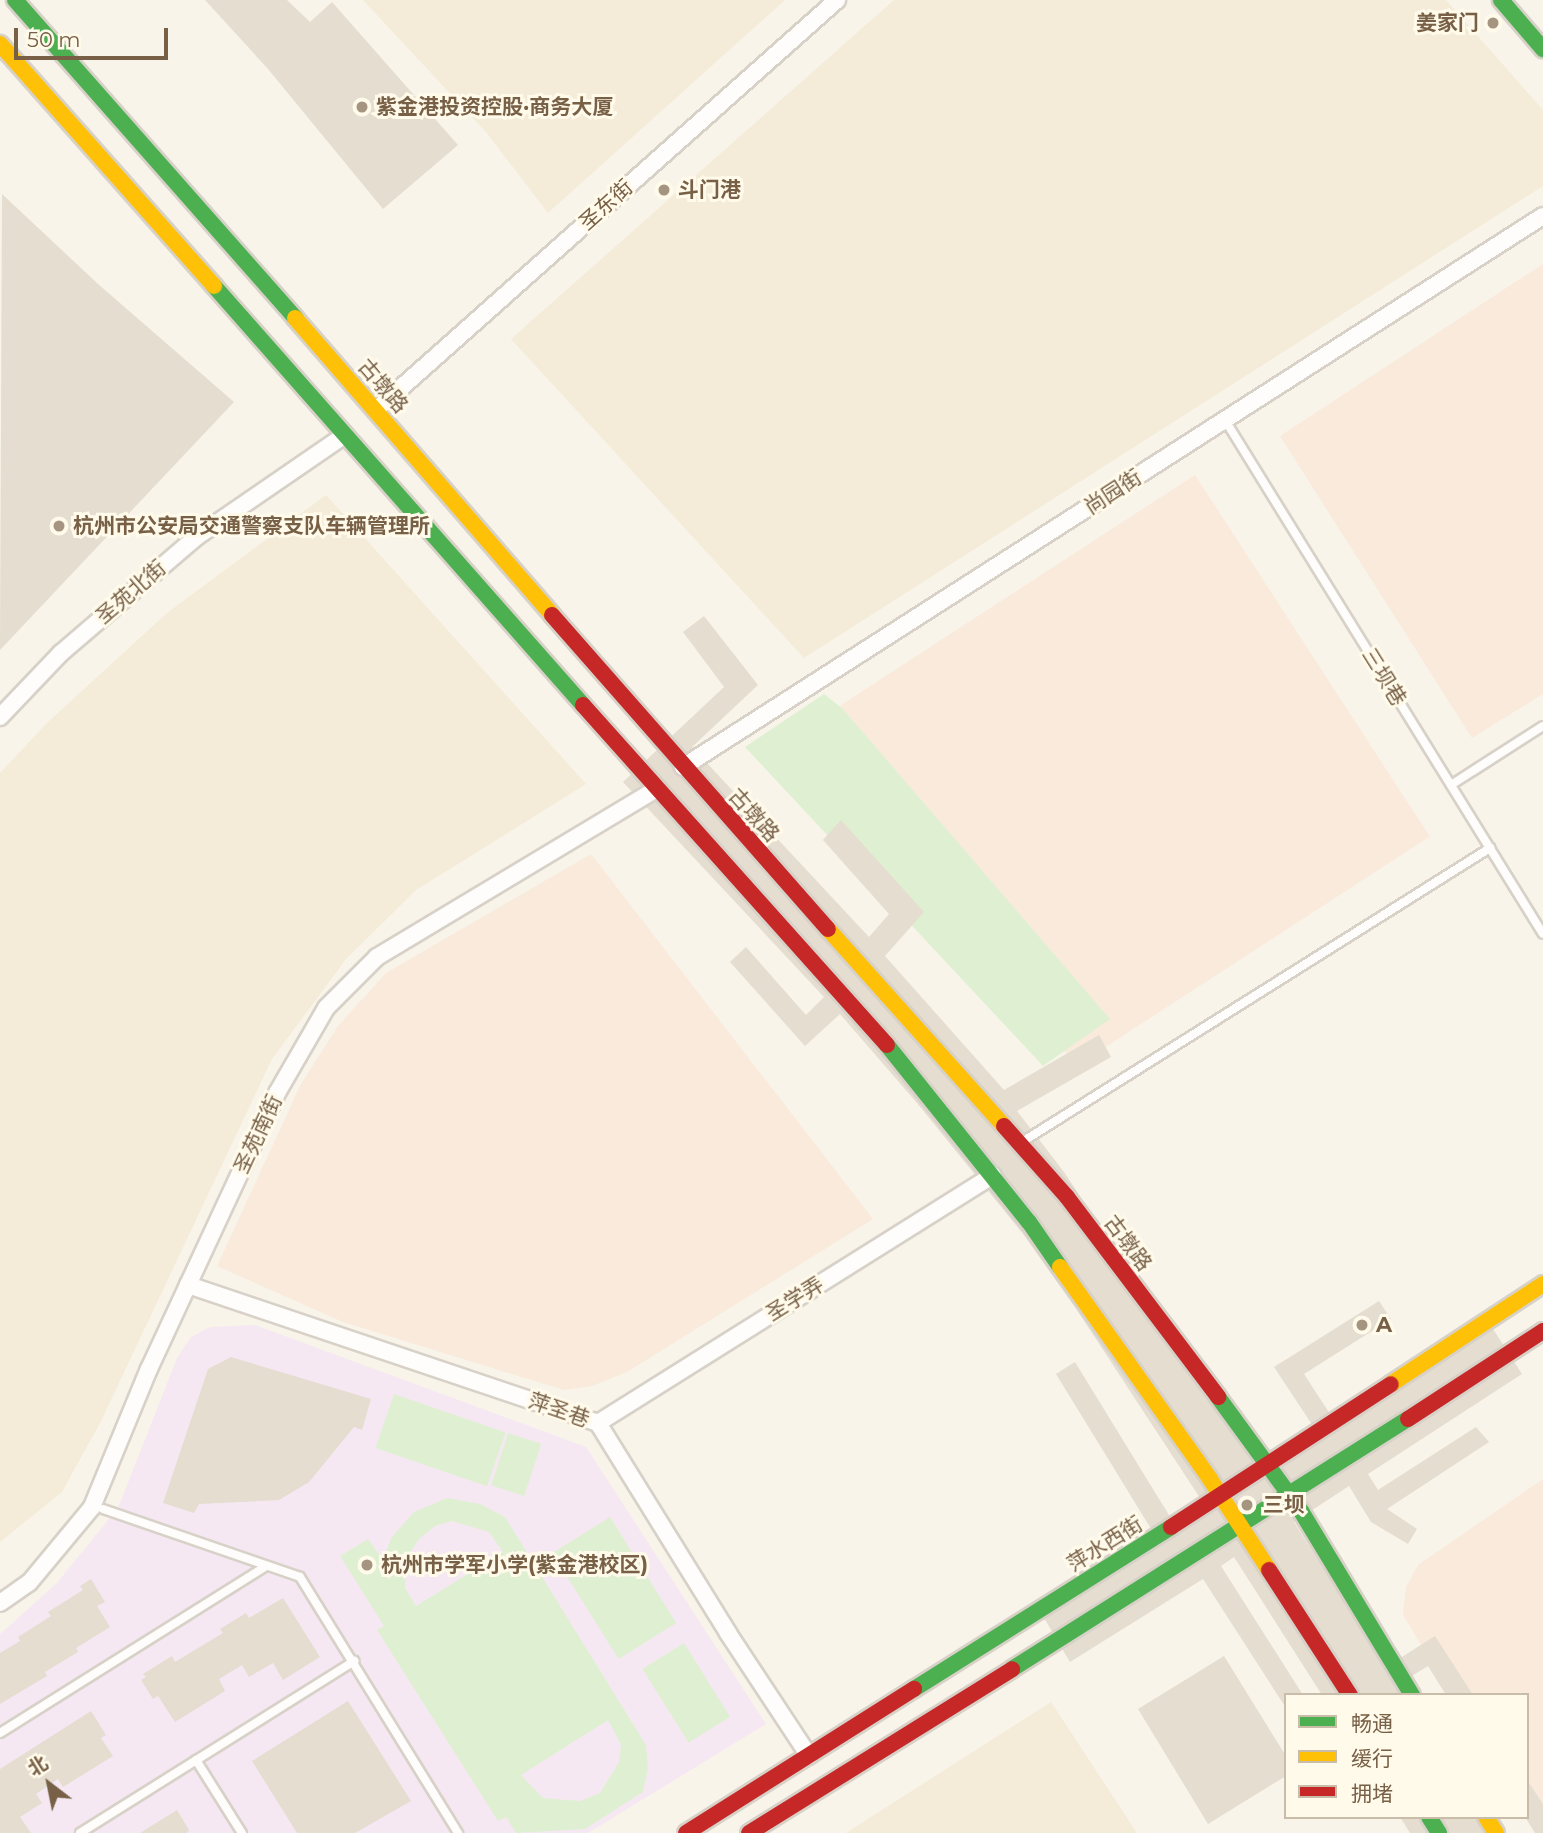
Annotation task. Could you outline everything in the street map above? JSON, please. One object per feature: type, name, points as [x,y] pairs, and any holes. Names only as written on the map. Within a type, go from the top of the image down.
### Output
[{"type":"main road","name":"古墩路","points":[[15,0],[376,410],[683,767],[1067,1197],[1268,1464],[1411,1693]]},
{"type":"main road","points":[[1501,0],[1543,49]]},
{"type":"main road","points":[[0,44],[657,789],[912,1073],[1029,1222],[1221,1496],[1349,1693]]},
{"type":"main road","name":"萍水西街","points":[[686,1833],[1221,1496],[1543,1284]]},
{"type":"main road","points":[[749,1833],[1289,1496],[1543,1331]]},
{"type":"street","name":"圣东街","points":[[376,410],[837,0]]},
{"type":"street","name":"尚园街","points":[[683,767],[1543,216]]},
{"type":"street","name":"圣苑北街","points":[[0,717],[61,653],[195,538],[345,435]]},
{"type":"street","name":"圣苑南街","points":[[0,1604],[29,1583],[92,1507],[149,1369],[277,1093],[326,1008],[377,957],[657,789]]},
{"type":"street","name":"圣学弄","points":[[598,1423],[993,1175]]},
{"type":"street","name":"萍圣巷","points":[[188,1285],[598,1423],[808,1756]]},
{"type":"lane","name":"三坝巷","points":[[1225,420],[1543,934]]},
{"type":"lane","points":[[1451,785],[1543,726]]},
{"type":"lane","points":[[1019,1143],[1490,848]]},
{"type":"lane","points":[[103,1509],[299,1577],[354,1661],[458,1833]]},
{"type":"lane","points":[[0,1733],[266,1566]]},
{"type":"lane","points":[[80,1833],[354,1661]]},
{"type":"lane","points":[[196,1760],[242,1833]]},
{"type":"shaded area","points":[[363,0],[785,0],[548,213],[486,132]]},
{"type":"shaded area","points":[[894,0],[1446,0],[1543,110],[1543,186],[804,658],[511,339]]},
{"type":"shaded area","points":[[1543,264],[1543,694],[1472,738],[1280,436]]},
{"type":"shaded area","points":[[1195,475],[1430,836],[1075,1067],[840,705]]},
{"type":"shaded area","points":[[326,495],[586,784],[416,890],[346,959],[272,1059],[101,1421],[62,1492],[0,1542],[0,773],[48,722],[167,613]]},
{"type":"shaded area","points":[[591,854],[873,1219],[627,1372],[592,1386],[564,1390],[343,1322],[217,1266],[301,1084],[338,1026],[386,973]]},
{"type":"shaded area","name":"杭州市学军小学(紫金港校区)","points":[[255,1325],[586,1447],[766,1724],[588,1833],[0,1833],[0,1634],[56,1584],[118,1508],[177,1358],[191,1337],[210,1327]]},
{"type":"shaded area","points":[[1543,1479],[1543,1833],[1529,1819],[1529,1693],[1451,1693],[1403,1615],[1406,1587],[1418,1565]]},
{"type":"shaded area","points":[[1051,1702],[1137,1833],[846,1833]]},
{"type":"green space","points":[[824,694],[842,708],[1110,1019],[1043,1066],[745,747]]},
{"type":"green space","points":[[394,1394],[506,1432],[487,1486],[375,1448]]},
{"type":"green space","points":[[508,1433],[541,1444],[524,1496],[491,1485]]},
{"type":"green space","points":[[447,1498],[480,1504],[505,1517],[646,1745],[648,1769],[643,1792],[585,1829],[516,1833],[506,1817],[498,1821],[377,1630],[384,1626],[340,1556],[368,1539],[383,1560],[391,1538],[414,1512]],"holes":[[[452,1521],[489,1532],[503,1552],[416,1606],[405,1588],[406,1559],[419,1539],[435,1526]],[[608,1720],[621,1745],[619,1762],[600,1793],[580,1801],[543,1798],[521,1775]]]},
{"type":"green space","points":[[610,1517],[676,1623],[619,1659],[552,1553]]},
{"type":"green space","points":[[684,1643],[730,1717],[689,1743],[642,1669]]},
{"type":"building","name":"紫金港投资控股·商务大厦","points":[[205,0],[287,0],[310,22],[332,2],[458,145],[383,209],[268,69]]},
{"type":"building","name":"杭州市公安局交通警察支队车辆管理所","points":[[2,194],[98,284],[234,402],[0,650]]},
{"type":"building","name":"三坝","points":[[704,616],[758,685],[692,747],[869,937],[889,914],[823,840],[841,820],[924,912],[885,956],[1004,1090],[1099,1035],[1111,1057],[1017,1111],[1064,1172],[1258,1464],[1315,1429],[1274,1367],[1379,1301],[1391,1319],[1304,1374],[1332,1417],[1486,1318],[1522,1374],[1368,1474],[1378,1490],[1476,1427],[1489,1442],[1387,1509],[1417,1529],[1408,1544],[1371,1522],[1349,1486],[1294,1522],[1386,1667],[1435,1636],[1472,1693],[1445,1693],[1428,1666],[1397,1685],[1402,1693],[1321,1693],[1234,1557],[1221,1566],[1302,1693],[1284,1693],[1284,1705],[1203,1579],[1070,1662],[1037,1606],[1153,1532],[1056,1374],[1075,1362],[1172,1520],[1202,1501],[1075,1307],[1023,1234],[917,1103],[840,1014],[805,1046],[730,962],[746,947],[806,1015],[824,997],[623,782],[724,687],[683,632]]},
{"type":"building","points":[[231,1357],[371,1399],[362,1430],[354,1427],[309,1482],[279,1500],[199,1504],[194,1513],[163,1503],[208,1369]]},
{"type":"building","points":[[91,1579],[105,1602],[97,1606],[110,1627],[76,1648],[78,1652],[45,1672],[47,1676],[0,1704],[0,1653],[20,1641],[18,1637],[51,1616],[48,1612],[83,1590],[80,1586]]},
{"type":"building","points":[[283,1598],[320,1657],[283,1680],[273,1663],[249,1677],[242,1665],[219,1679],[225,1691],[175,1722],[158,1696],[153,1699],[141,1680],[146,1677],[143,1674],[172,1656],[175,1662],[223,1633],[220,1629],[246,1613],[249,1618]]},
{"type":"building","points":[[1224,1656],[1284,1753],[1284,1777],[1208,1824],[1138,1709]]},
{"type":"building","points":[[348,1701],[411,1801],[355,1833],[297,1833],[252,1761]]},
{"type":"building","points":[[91,1711],[106,1735],[101,1738],[113,1756],[63,1787],[58,1779],[36,1794],[42,1803],[20,1817],[31,1833],[0,1833],[0,1769]]},
{"type":"building","points":[[1529,1783],[1543,1804],[1543,1833],[1535,1833],[1526,1819],[1529,1819]]},
{"type":"building","points":[[177,1810],[189,1830],[187,1833],[140,1833]]},
{"type":"building","points":[[1401,1819],[1485,1819],[1495,1833],[1410,1833]]},
{"type":"traffic: fast","points":[[15,0],[295,318]]},
{"type":"traffic: fast","points":[[1501,0],[1543,49]]},
{"type":"traffic: fast","points":[[214,286],[583,705]]},
{"type":"traffic: fast","points":[[887,1045],[1029,1222],[1060,1267]]},
{"type":"traffic: fast","points":[[1218,1397],[1301,1511],[1411,1693]]},
{"type":"traffic: fast","points":[[1012,1669],[1408,1419]]},
{"type":"traffic: fast","points":[[914,1689],[1171,1527]]},
{"type":"traffic: fast","points":[[1430,1819],[1439,1833]]},
{"type":"traffic: slow","points":[[0,44],[214,286]]},
{"type":"traffic: slow","points":[[295,318],[552,615]]},
{"type":"traffic: slow","points":[[828,929],[1004,1126]]},
{"type":"traffic: slow","points":[[1060,1267],[1210,1479],[1269,1570]]},
{"type":"traffic: slow","points":[[1391,1384],[1543,1284]]},
{"type":"traffic: slow","points":[[1487,1819],[1496,1833]]},
{"type":"traffic: jam","points":[[552,615],[828,929]]},
{"type":"traffic: jam","points":[[583,705],[887,1045]]},
{"type":"traffic: jam","points":[[1004,1126],[1067,1197],[1218,1397]]},
{"type":"traffic: jam","points":[[1408,1419],[1543,1331]]},
{"type":"traffic: jam","points":[[1171,1527],[1391,1384]]},
{"type":"traffic: jam","points":[[1269,1570],[1349,1693]]},
{"type":"traffic: jam","points":[[749,1833],[1012,1669]]},
{"type":"traffic: jam","points":[[686,1833],[914,1689]]},
{"type":"place","name":"姜家门","points":[[1493,23]]},
{"type":"place","name":"紫金港投资控股·商务大厦","points":[[362,107]]},
{"type":"place","name":"斗门港","points":[[664,190]]},
{"type":"place","name":"杭州市公安局交通警察支队车辆管理所","points":[[59,526]]},
{"type":"place","name":"A","points":[[1362,1325]]},
{"type":"place","name":"三坝","points":[[1247,1505]]},
{"type":"place","name":"杭州市学军小学(紫金港校区)","points":[[367,1565]]}]
